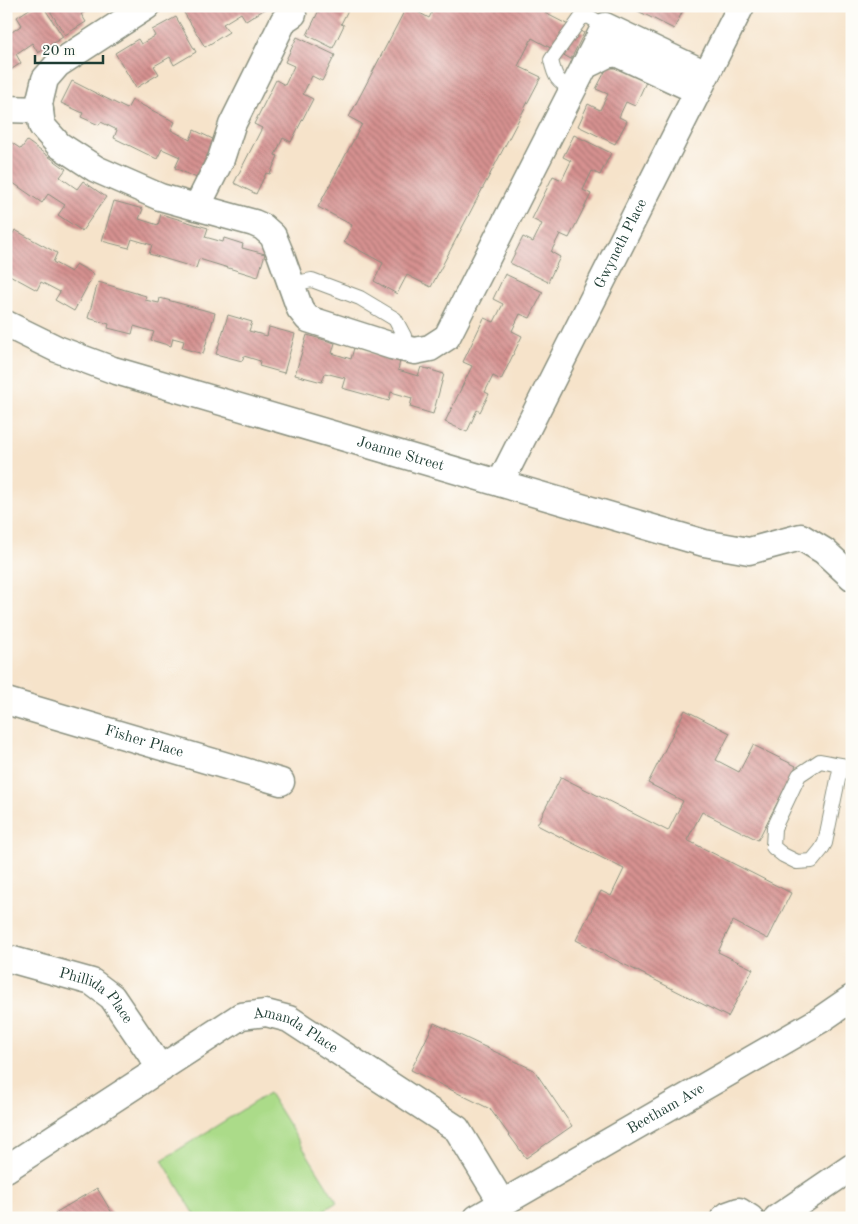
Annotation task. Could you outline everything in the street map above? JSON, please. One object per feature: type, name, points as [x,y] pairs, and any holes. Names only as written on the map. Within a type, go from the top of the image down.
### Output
[{"type":"street","points":[[147,6],[58,64],[45,79],[39,104],[42,126],[59,145],[96,169],[160,197],[254,223],[262,227],[273,236],[300,309],[308,320],[392,346],[416,351],[430,348],[447,337],[605,26],[702,82]]},
{"type":"street","name":"Gwyneth Place","points":[[500,483],[741,6]]},
{"type":"street","points":[[197,207],[221,159],[232,125],[284,20],[293,14]]},
{"type":"street","points":[[585,65],[591,64],[601,56],[618,54],[702,82]]},
{"type":"street","points":[[6,109],[40,110]]},
{"type":"street","name":"Joanne Street","points":[[6,324],[57,348],[113,370],[704,543],[749,551],[801,537],[824,551],[852,577]]},
{"type":"street","name":"Fisher Place","points":[[6,702],[282,782]]},
{"type":"street","name":"Phillida Place","points":[[6,958],[92,982],[112,997],[161,1069]]},
{"type":"street","name":"Beetham Ave","points":[[477,1218],[820,1020],[852,998]]},
{"type":"street","name":"Amanda Place","points":[[6,1169],[240,1016],[266,1013],[289,1019],[457,1128],[502,1203]]},
{"type":"street","points":[[777,1218],[852,1167]]},
{"type":"street","points":[[724,1218],[739,1211],[750,1218]]},
{"type":"lane","points":[[573,90],[561,83],[556,77],[551,60],[581,18],[588,16],[605,26]]},
{"type":"lane","points":[[292,284],[312,280],[367,302],[395,319],[404,336],[405,349]]},
{"type":"lane","points":[[820,761],[846,766],[825,843],[812,861],[797,862],[773,847],[774,828],[798,775],[820,761]]},
{"type":"green space","points":[[269,1093],[337,1202],[312,1218],[197,1218],[162,1160]]},
{"type":"building","points":[[34,6],[43,6],[63,37],[38,53],[32,43],[16,54],[21,63],[6,73],[6,36],[22,25],[17,17]]},
{"type":"building","points":[[47,6],[94,6],[81,14],[86,22],[65,35]]},
{"type":"building","points":[[191,6],[270,6],[246,21],[241,13],[223,24],[229,32],[205,47],[183,11]]},
{"type":"building","points":[[321,6],[350,6],[341,24],[344,25],[333,48],[307,35]]},
{"type":"building","points":[[407,6],[429,18],[435,6],[549,6],[545,13],[584,33],[571,59],[532,38],[518,66],[541,77],[431,287],[407,275],[397,294],[374,281],[383,263],[344,242],[352,225],[318,207],[362,124],[349,117]]},
{"type":"building","points":[[638,6],[685,6],[674,29],[636,10]]},
{"type":"building","points":[[176,17],[196,52],[174,65],[170,57],[154,66],[159,74],[136,88],[115,53],[138,39],[141,44],[155,36],[152,30]]},
{"type":"building","points":[[297,37],[335,55],[322,81],[312,76],[303,94],[313,99],[291,142],[283,138],[275,155],[278,156],[270,174],[266,173],[256,194],[234,183],[262,128],[254,124],[276,80],[285,85],[294,66],[285,62]]},
{"type":"building","points":[[609,64],[646,82],[635,106],[626,102],[619,117],[627,121],[615,144],[578,126],[588,104],[600,110],[608,94],[596,89]]},
{"type":"building","points":[[72,81],[127,109],[132,100],[175,122],[171,130],[190,140],[194,130],[219,142],[201,180],[175,168],[180,157],[162,149],[157,159],[114,138],[117,130],[101,122],[99,125],[81,117],[83,113],[61,103]]},
{"type":"building","points":[[574,135],[611,153],[600,175],[592,171],[583,190],[591,194],[569,238],[560,234],[551,252],[560,257],[548,282],[510,263],[523,237],[533,242],[542,224],[532,219],[553,176],[562,180],[571,161],[563,157]]},
{"type":"building","points":[[6,139],[21,149],[27,141],[66,169],[60,177],[77,189],[83,181],[106,197],[82,231],[58,215],[65,205],[48,194],[42,203],[6,178],[6,170],[8,168],[6,167]]},
{"type":"building","points":[[114,201],[143,209],[139,219],[158,225],[161,214],[208,228],[205,237],[223,242],[224,238],[243,244],[242,248],[265,254],[258,277],[199,259],[196,268],[149,254],[152,245],[132,239],[129,248],[102,241]]},
{"type":"building","points":[[15,230],[57,253],[53,262],[71,272],[76,264],[94,274],[74,311],[55,300],[60,292],[41,282],[37,290],[6,273],[6,238],[9,240]]},
{"type":"building","points":[[505,274],[543,292],[530,318],[520,314],[512,331],[522,336],[501,380],[493,376],[485,392],[489,394],[480,412],[477,410],[467,432],[445,422],[472,366],[463,362],[484,318],[494,322],[503,304],[493,299]]},
{"type":"building","points":[[98,282],[146,296],[145,300],[159,303],[160,298],[215,313],[203,354],[182,348],[184,341],[173,338],[171,346],[151,340],[154,332],[134,326],[132,334],[108,328],[109,324],[88,318]]},
{"type":"building","points":[[228,315],[252,322],[249,331],[267,336],[269,327],[295,334],[284,373],[259,366],[260,361],[244,356],[242,361],[216,354]]},
{"type":"building","points":[[307,335],[335,343],[332,353],[351,359],[354,348],[400,361],[398,370],[418,376],[421,367],[444,374],[433,414],[410,407],[412,398],[391,392],[389,401],[342,388],[345,378],[325,373],[322,382],[295,375]]},
{"type":"building","points":[[685,710],[730,733],[716,760],[739,772],[753,745],[796,766],[758,840],[702,812],[687,840],[791,893],[768,939],[733,921],[718,952],[753,969],[728,1017],[576,940],[601,891],[611,896],[624,869],[537,825],[561,777],[668,831],[683,801],[648,783]]},
{"type":"building","points":[[434,1023],[534,1070],[572,1126],[526,1158],[490,1109],[411,1070]]},
{"type":"building","points":[[97,1188],[115,1218],[58,1218],[55,1213]]}]
